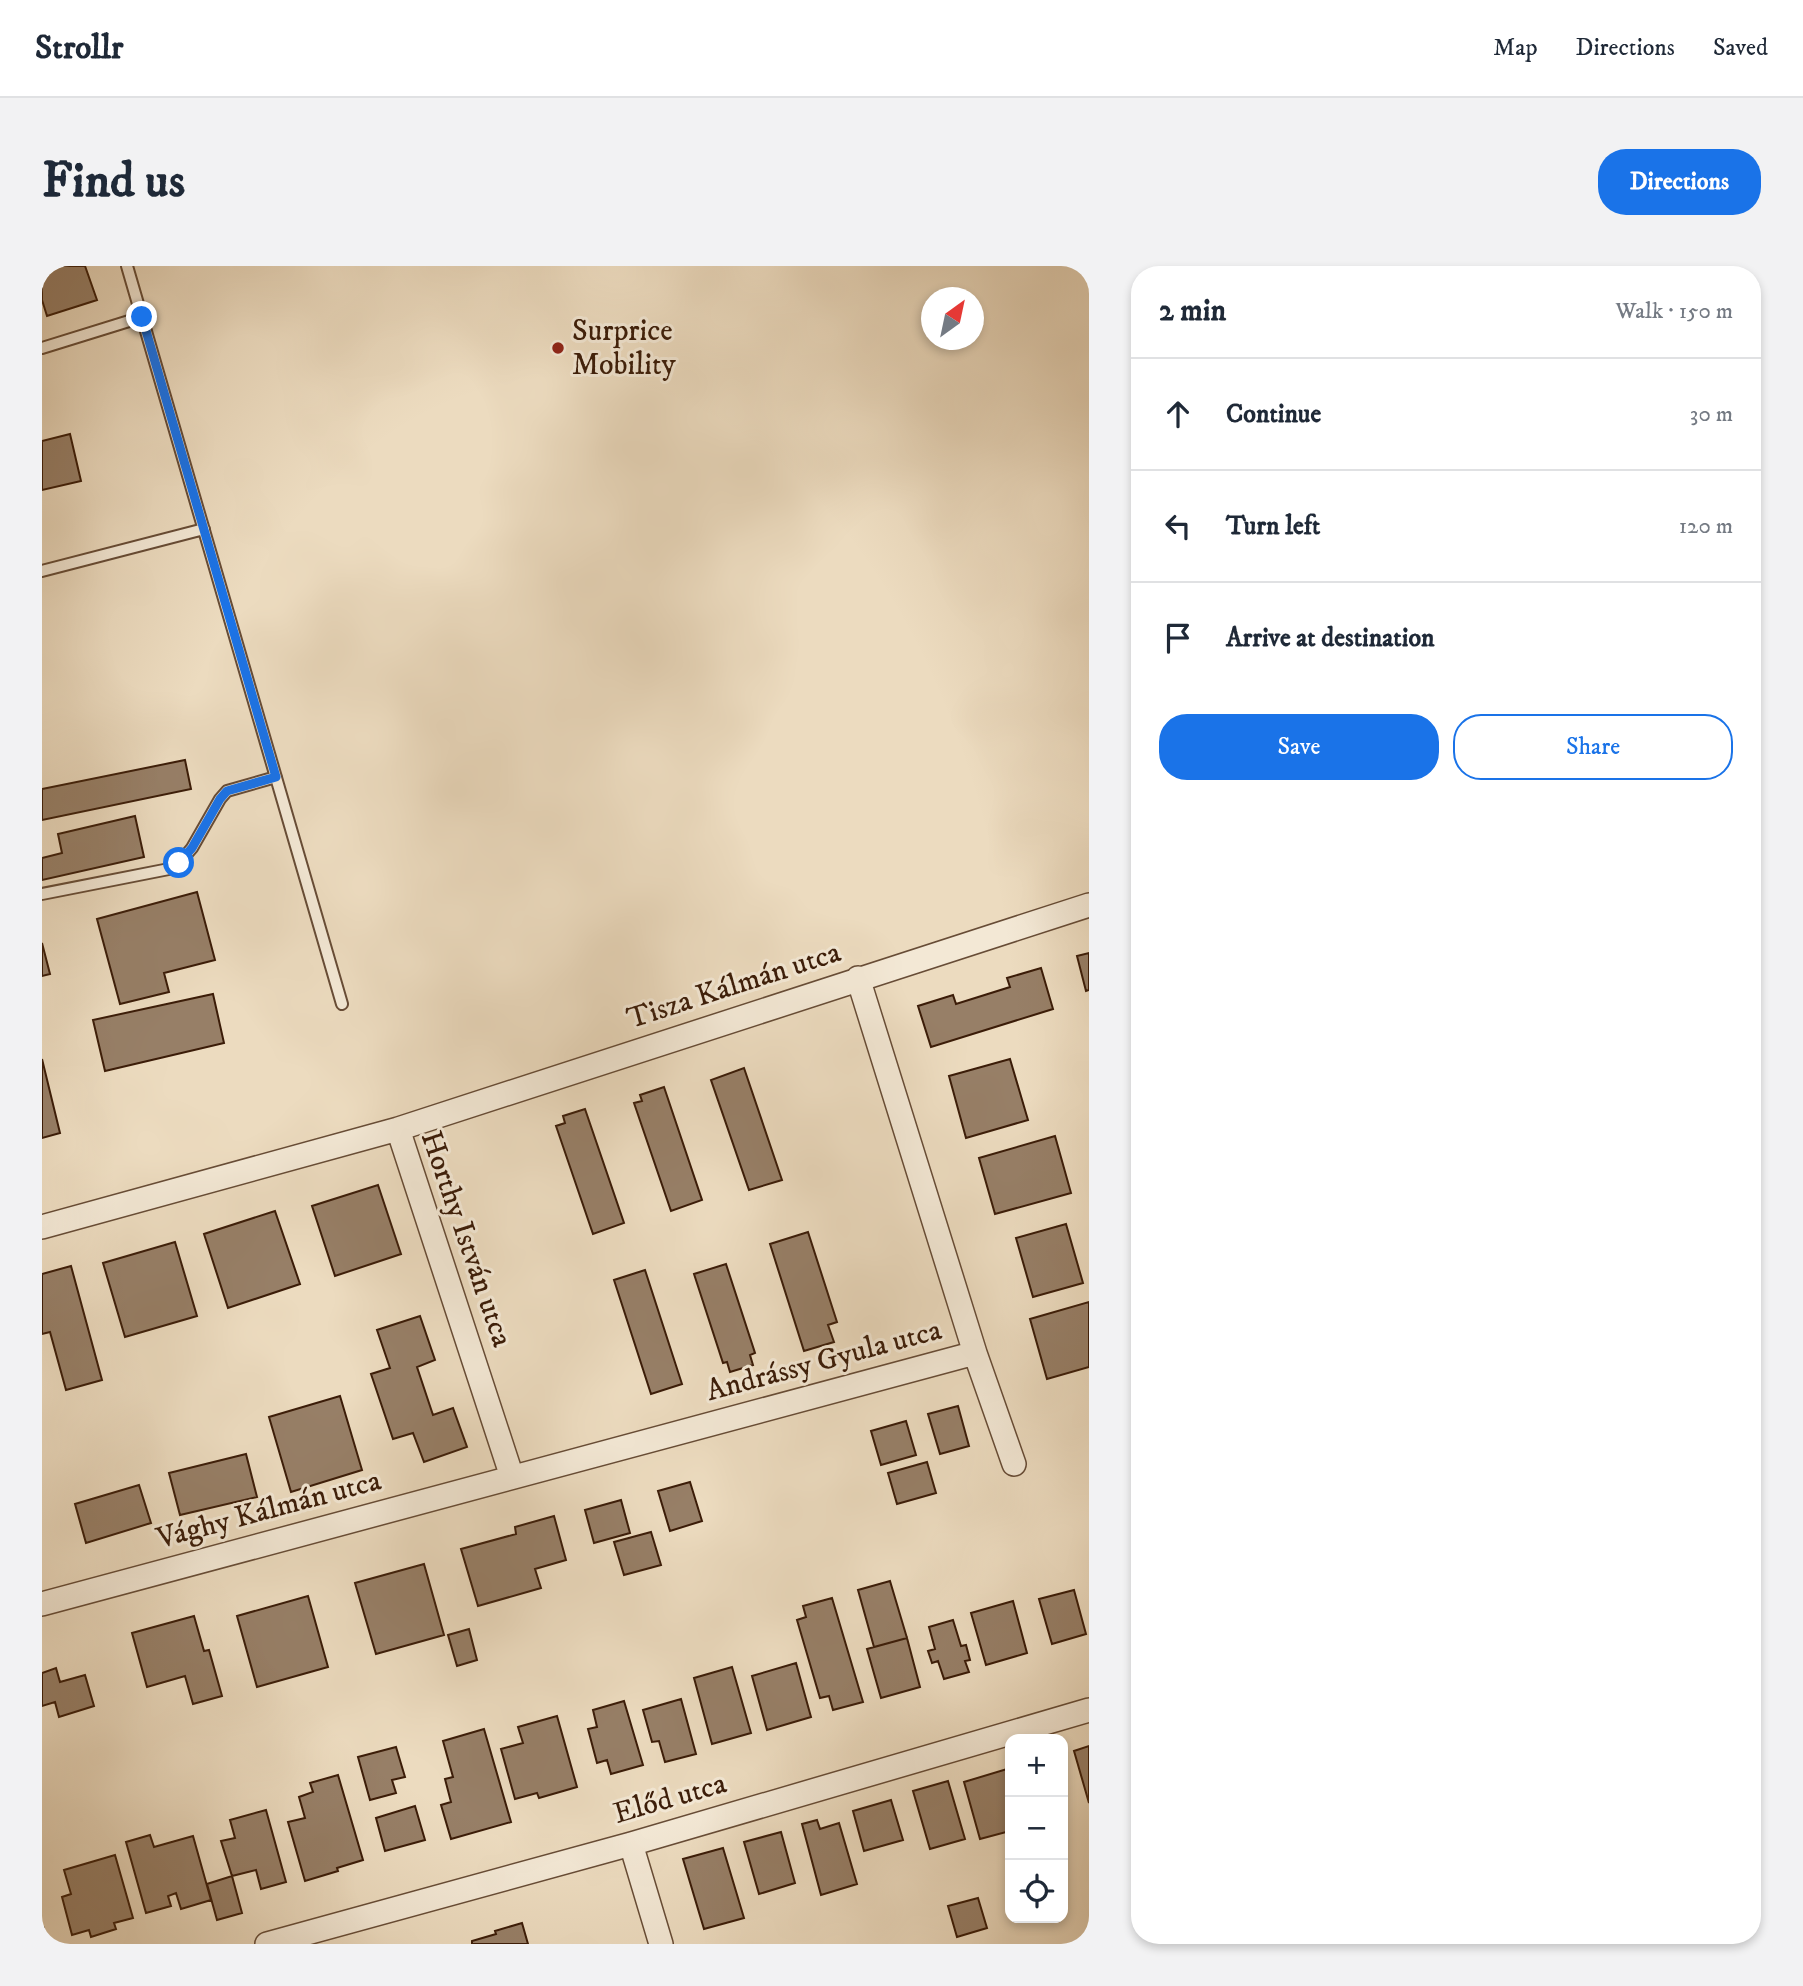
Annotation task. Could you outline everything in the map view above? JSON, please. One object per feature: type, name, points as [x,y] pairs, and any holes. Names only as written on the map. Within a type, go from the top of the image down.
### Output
[{"type":"street","name":"Tisza Kálmán utca","points":[[398,1129],[1089,905]]},
{"type":"street","name":"Andrássy Gyula utca","points":[[512,1477],[975,1353],[858,978]]},
{"type":"street","name":"Horthy István utca","points":[[42,1227],[398,1129],[512,1477]]},
{"type":"street","points":[[975,1353],[1014,1464]]},
{"type":"street","name":"Vághy Kálmán utca","points":[[42,1604],[512,1477]]},
{"type":"street","name":"Előd utca","points":[[267,1944],[631,1844],[1089,1710]]},
{"type":"street","points":[[631,1844],[661,1944]]},
{"type":"lane","points":[[127,266],[342,1004]]},
{"type":"lane","points":[[42,348],[142,317]]},
{"type":"lane","points":[[42,570],[204,529]]},
{"type":"lane","points":[[42,894],[169,869],[179,863],[192,848],[227,791],[276,777]]},
{"type":"path","points":[[42,1927],[47,1944]]},
{"type":"building","points":[[42,266],[85,266],[97,300],[47,316],[42,300]]},
{"type":"building","points":[[70,434],[81,481],[42,490],[42,441]]},
{"type":"building","points":[[185,760],[191,789],[42,820],[42,789]]},
{"type":"building","points":[[135,816],[144,857],[42,880],[42,858],[62,853],[58,834]]},
{"type":"building","points":[[197,892],[215,960],[164,973],[169,992],[120,1004],[97,919]]},
{"type":"building","points":[[42,943],[50,974],[42,976]]},
{"type":"building","points":[[1089,953],[1089,990],[1086,991],[1077,956]]},
{"type":"building","points":[[1041,968],[1053,1009],[931,1047],[918,1006],[953,995],[956,1004],[1010,987],[1007,978]]},
{"type":"building","points":[[213,994],[224,1043],[105,1071],[93,1020]]},
{"type":"building","points":[[42,1059],[60,1133],[42,1138]]},
{"type":"building","points":[[1010,1059],[1028,1120],[966,1138],[949,1076]]},
{"type":"building","points":[[744,1068],[782,1180],[749,1190],[711,1080]]},
{"type":"building","points":[[664,1087],[702,1200],[671,1211],[634,1103],[642,1101],[640,1095]]},
{"type":"building","points":[[585,1109],[624,1223],[593,1234],[556,1126],[565,1123],[563,1116]]},
{"type":"building","points":[[1055,1136],[1071,1193],[995,1214],[979,1158]]},
{"type":"building","points":[[378,1185],[401,1254],[335,1276],[312,1206]]},
{"type":"building","points":[[275,1211],[300,1284],[228,1308],[204,1234]]},
{"type":"building","points":[[1066,1224],[1083,1283],[1033,1297],[1016,1238]]},
{"type":"building","points":[[808,1232],[837,1322],[828,1325],[834,1342],[804,1351],[770,1244]]},
{"type":"building","points":[[175,1242],[197,1316],[125,1337],[103,1263]]},
{"type":"building","points":[[726,1264],[755,1353],[750,1355],[753,1365],[730,1372],[727,1362],[723,1363],[694,1274]]},
{"type":"building","points":[[71,1266],[102,1380],[66,1390],[50,1332],[42,1334],[42,1274]]},
{"type":"building","points":[[645,1270],[682,1384],[651,1394],[614,1280]]},
{"type":"building","points":[[1089,1302],[1089,1367],[1047,1379],[1030,1319]]},
{"type":"building","points":[[420,1316],[435,1360],[417,1367],[433,1415],[453,1408],[467,1447],[424,1462],[413,1433],[393,1439],[371,1374],[390,1368],[377,1330]]},
{"type":"building","points":[[340,1396],[362,1470],[291,1492],[269,1417]]},
{"type":"building","points":[[958,1406],[969,1446],[940,1454],[928,1414]]},
{"type":"building","points":[[906,1421],[916,1455],[881,1465],[871,1431]]},
{"type":"building","points":[[246,1454],[257,1497],[180,1515],[169,1473]]},
{"type":"building","points":[[927,1462],[936,1493],[897,1504],[888,1473]]},
{"type":"building","points":[[690,1482],[702,1521],[670,1531],[658,1491]]},
{"type":"building","points":[[139,1485],[151,1523],[86,1543],[75,1504]]},
{"type":"building","points":[[621,1500],[630,1533],[594,1543],[585,1510]]},
{"type":"building","points":[[554,1516],[566,1560],[535,1569],[541,1588],[478,1606],[461,1549],[516,1534],[515,1527]]},
{"type":"building","points":[[651,1532],[661,1565],[624,1575],[614,1542]]},
{"type":"building","points":[[424,1564],[444,1635],[376,1654],[355,1583]]},
{"type":"building","points":[[890,1581],[907,1638],[874,1647],[858,1590]]},
{"type":"building","points":[[1074,1590],[1086,1634],[1052,1644],[1039,1599]]},
{"type":"building","points":[[308,1596],[328,1667],[257,1687],[237,1616]]},
{"type":"building","points":[[832,1598],[863,1702],[833,1710],[829,1696],[820,1698],[797,1620],[806,1617],[803,1606]]},
{"type":"building","points":[[1013,1601],[1027,1653],[986,1665],[971,1613]]},
{"type":"building","points":[[194,1616],[204,1651],[209,1650],[222,1696],[193,1704],[185,1676],[147,1687],[132,1633]]},
{"type":"building","points":[[953,1620],[961,1646],[966,1645],[970,1660],[965,1661],[969,1672],[944,1679],[938,1661],[932,1663],[928,1651],[935,1649],[929,1627]]},
{"type":"building","points":[[469,1629],[477,1660],[457,1666],[448,1635]]},
{"type":"building","points":[[907,1638],[920,1687],[881,1698],[867,1649]]},
{"type":"building","points":[[796,1663],[811,1717],[767,1730],[752,1676]]},
{"type":"building","points":[[732,1667],[751,1733],[712,1744],[694,1678]]},
{"type":"building","points":[[56,1668],[60,1682],[85,1675],[94,1706],[59,1717],[55,1702],[42,1706],[42,1673]]},
{"type":"building","points":[[681,1699],[696,1754],[665,1762],[659,1741],[652,1742],[643,1710]]},
{"type":"building","points":[[624,1701],[643,1765],[611,1774],[607,1760],[597,1763],[588,1729],[597,1727],[593,1710]]},
{"type":"building","points":[[557,1716],[577,1787],[539,1798],[537,1793],[515,1799],[501,1749],[523,1743],[518,1727]]},
{"type":"building","points":[[484,1729],[511,1822],[451,1839],[441,1805],[451,1802],[445,1779],[453,1777],[443,1741]]},
{"type":"building","points":[[1089,1746],[1089,1803],[1074,1751]]},
{"type":"building","points":[[396,1747],[405,1777],[392,1780],[396,1793],[370,1800],[358,1757]]},
{"type":"building","points":[[1005,1770],[1005,1832],[980,1839],[964,1782]]},
{"type":"building","points":[[338,1775],[363,1860],[305,1881],[288,1822],[305,1818],[299,1797],[313,1792],[310,1783]]},
{"type":"building","points":[[948,1781],[965,1839],[930,1849],[913,1791]]},
{"type":"building","points":[[891,1800],[903,1840],[864,1851],[853,1811]]},
{"type":"building","points":[[415,1806],[425,1840],[385,1851],[376,1818]]},
{"type":"building","points":[[266,1810],[286,1882],[261,1889],[256,1870],[232,1876],[221,1841],[235,1838],[230,1820]]},
{"type":"building","points":[[817,1820],[820,1829],[839,1823],[857,1884],[821,1895],[802,1824]]},
{"type":"building","points":[[781,1832],[795,1883],[759,1894],[744,1842]]},
{"type":"building","points":[[150,1835],[154,1847],[193,1836],[211,1900],[181,1909],[176,1893],[168,1896],[171,1906],[146,1913],[126,1842]]},
{"type":"building","points":[[723,1848],[744,1918],[704,1929],[683,1859]]},
{"type":"building","points":[[115,1855],[133,1918],[114,1923],[116,1929],[91,1937],[89,1930],[72,1935],[62,1897],[71,1894],[64,1870]]},
{"type":"building","points":[[232,1876],[242,1913],[217,1920],[207,1884]]},
{"type":"building","points":[[978,1898],[987,1928],[957,1937],[948,1906]]},
{"type":"building","points":[[522,1923],[528,1944],[472,1944],[472,1941],[496,1934],[495,1931]]},
{"type":"place","name":"Surprice Mobility","points":[[558,348]]},
{"type":"route","points":[[142,317],[276,777],[227,791],[192,848],[179,863]]}]
